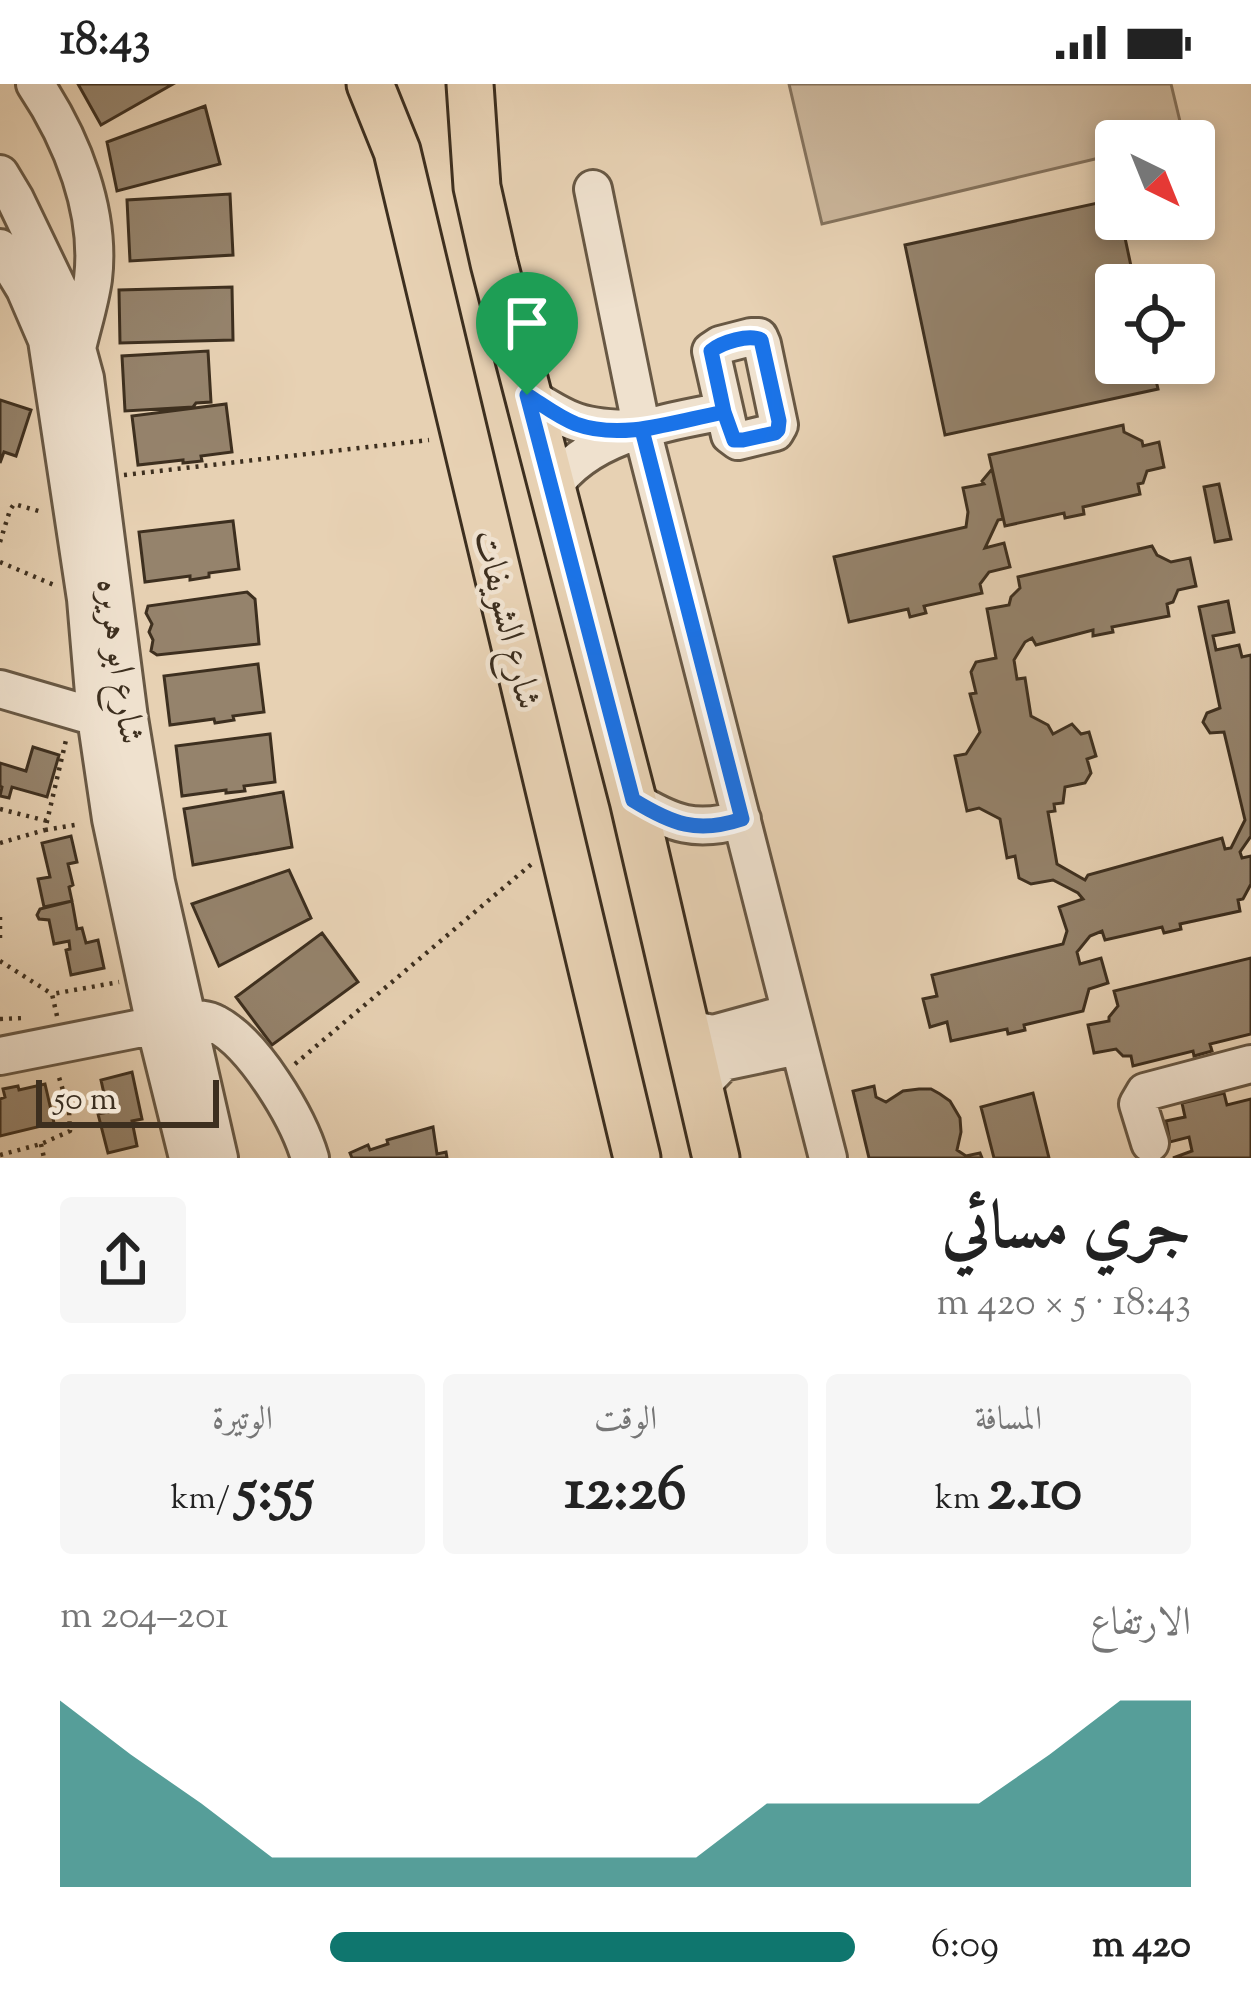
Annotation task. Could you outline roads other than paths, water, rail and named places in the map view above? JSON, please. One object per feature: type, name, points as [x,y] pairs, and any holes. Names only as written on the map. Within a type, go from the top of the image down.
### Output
[{"type":"main road","name":"شارع الشويفات","points":[[370,84],[397,151],[637,1158]]},
{"type":"main road","name":"شارع الشويفات","points":[[470,84],[477,187],[633,800],[716,1158]]},
{"type":"street","points":[[35,84],[57,119],[92,220],[93,278],[77,347]]},
{"type":"street","name":"شارع ابو هريره","points":[[0,174],[64,301],[85,378],[99,477],[99,715],[156,882],[157,1025],[219,1158]]},
{"type":"street","points":[[593,189],[642,430],[828,1158]]},
{"type":"street","name":"شارع ابو هريره","points":[[0,248],[25,289],[46,340],[76,522],[111,819],[188,1158]]},
{"type":"street","points":[[527,395],[577,424],[642,430]]},
{"type":"street","points":[[552,488],[580,458],[642,430],[724,412]]},
{"type":"street","points":[[0,689],[99,715]]},
{"type":"street","points":[[633,800],[662,818],[692,826],[722,826],[742,819]]},
{"type":"street","points":[[0,1056],[157,1025],[214,1023],[273,1084],[310,1158]]},
{"type":"street","points":[[685,1024],[713,1034],[794,1029]]},
{"type":"street","points":[[699,1087],[723,1062],[794,1029]]},
{"type":"street","points":[[1150,1143],[1138,1104],[1145,1092],[1251,1064]]}]
